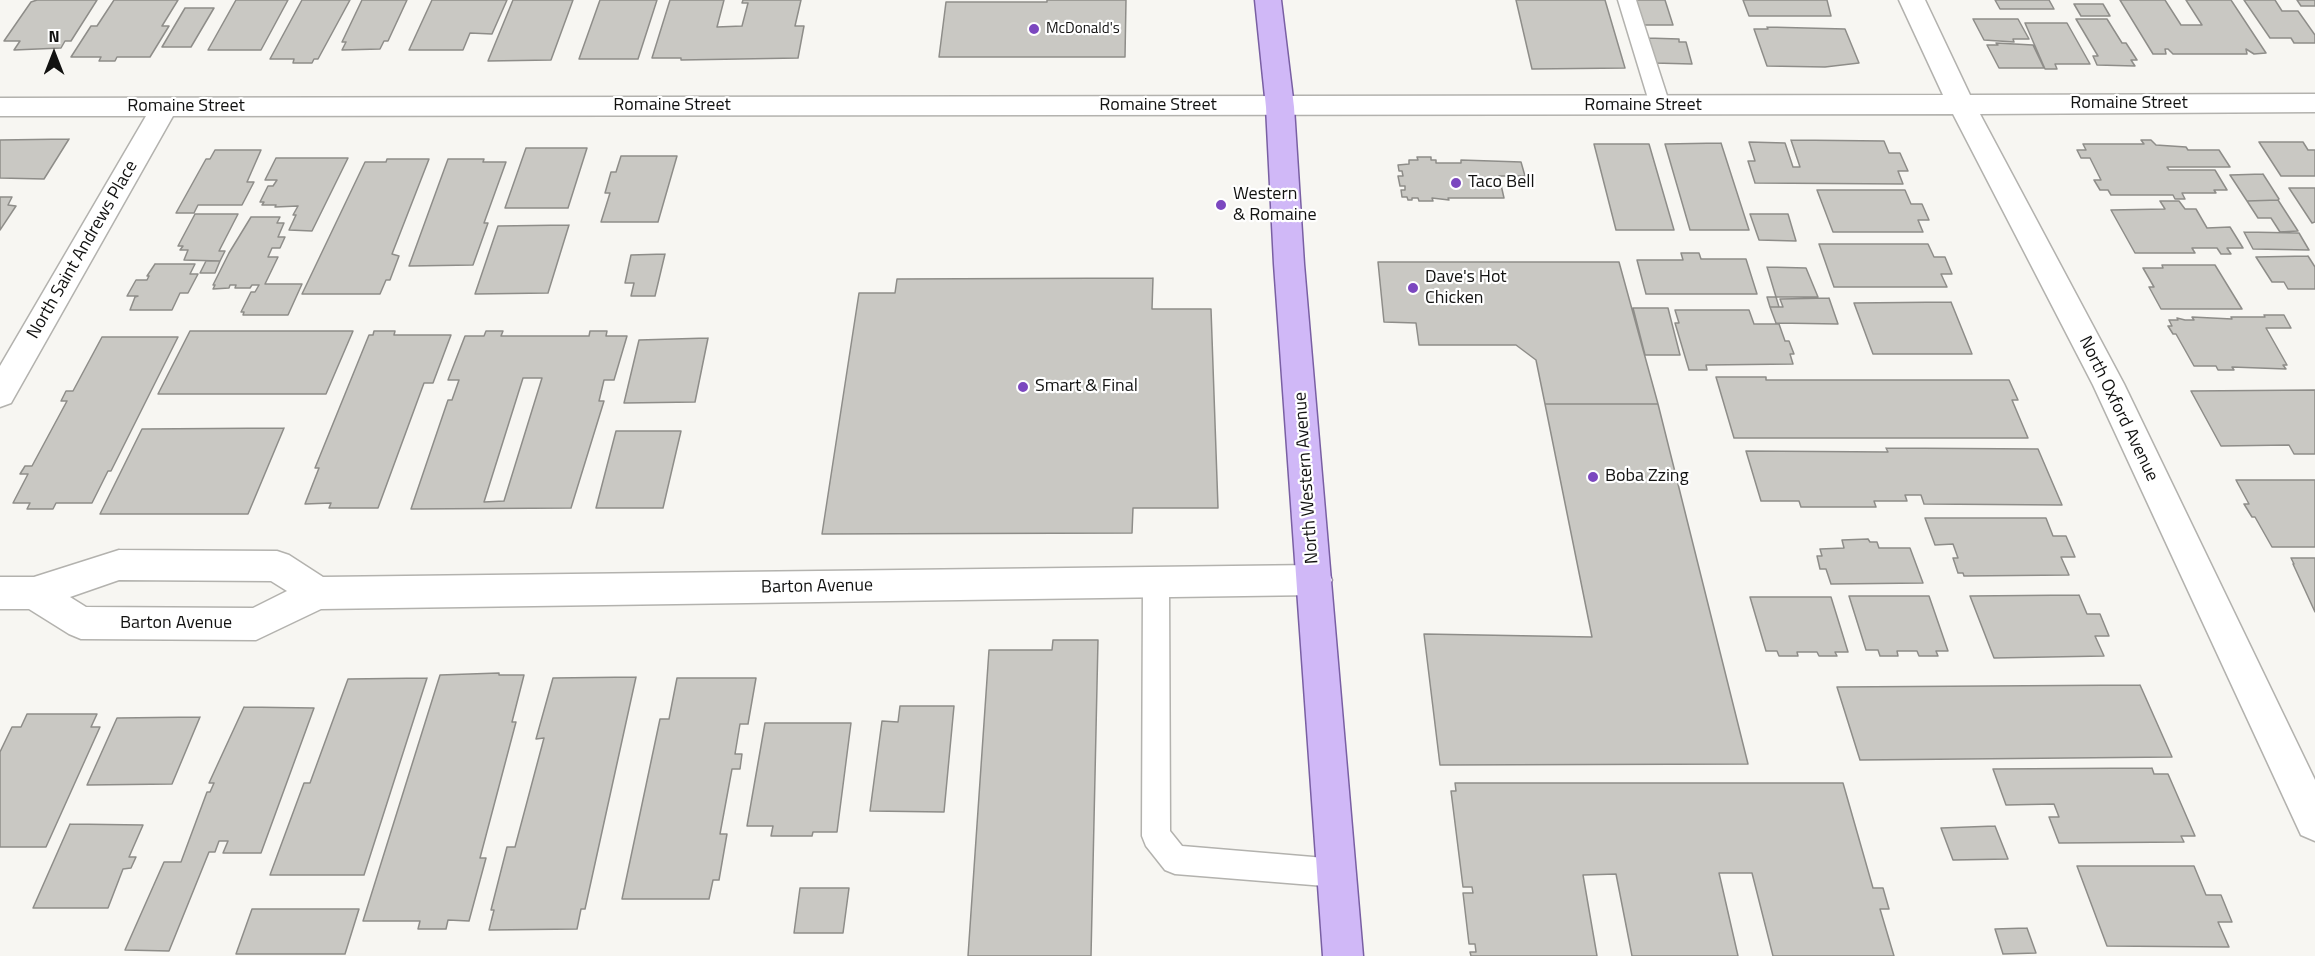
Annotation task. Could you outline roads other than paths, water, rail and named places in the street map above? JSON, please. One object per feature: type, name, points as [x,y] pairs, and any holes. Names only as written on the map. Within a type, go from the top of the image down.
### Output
[{"type":"main road","name":"North Western Avenue","points":[[1269,0],[1280,107],[1289,264],[1343,956]]},
{"type":"street","name":"North Oxford Avenue","points":[[1912,0],[1961,104],[2108,384],[2315,822]]},
{"type":"street","name":"Romaine Street","points":[[0,107],[1280,107],[2315,103]]},
{"type":"street","name":"North Saint Andrews Place","points":[[0,394],[165,107]]},
{"type":"street","points":[[0,593],[34,593],[119,565],[130,565],[277,566],[318,593]]},
{"type":"street","name":"Barton Avenue","points":[[34,593],[81,623],[256,624],[318,593],[1315,579]]},
{"type":"lane","points":[[1628,0],[1660,105]]},
{"type":"lane","points":[[1156,582],[1156,836],[1175,860],[1337,873]]},
{"type":"place","name":"McDonald's","points":[[1034,29]]},
{"type":"place","name":"Taco Bell","points":[[1456,183]]},
{"type":"place","name":"Western & Romaine","points":[[1221,205]]},
{"type":"place","name":"Dave's Hot Chicken","points":[[1413,288]]},
{"type":"place","name":"Smart & Final","points":[[1023,387]]},
{"type":"place","name":"Boba Zzing","points":[[1593,477]]}]
